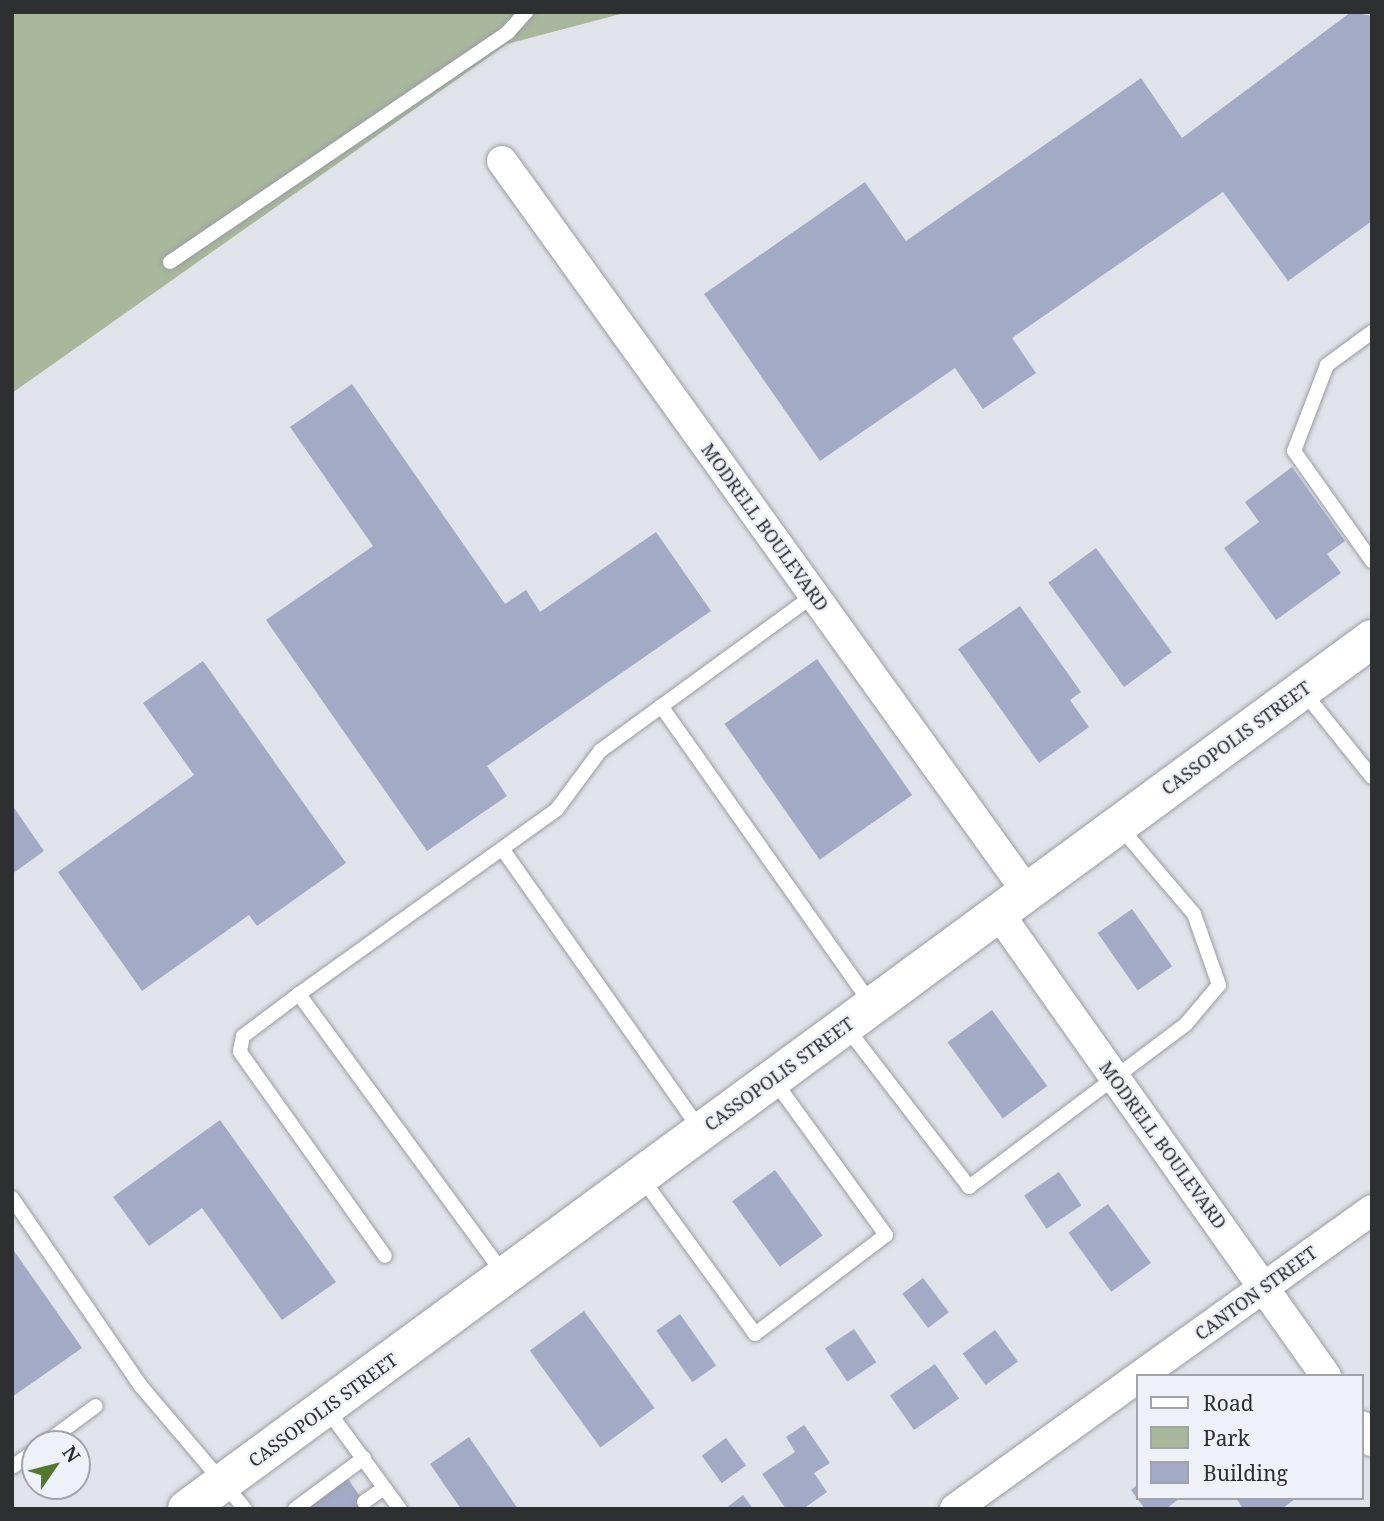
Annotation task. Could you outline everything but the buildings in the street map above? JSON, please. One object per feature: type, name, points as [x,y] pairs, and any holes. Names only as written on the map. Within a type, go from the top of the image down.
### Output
[{"type":"main road","name":"CASSOPOLIS STREET","points":[[187,1509],[234,1495],[326,1408],[1372,639]]},
{"type":"street","name":"MODRELL BOULEVARD","points":[[502,161],[814,595],[1013,903],[1114,1077],[1325,1374]]},
{"type":"street","name":"CANTON STREET","points":[[1143,1374],[1372,1210]]},
{"type":"street","name":"CANTON STREET","points":[[955,1509],[1136,1379]]},
{"type":"lane","points":[[170,262],[508,32],[526,12]]},
{"type":"lane","points":[[1372,332],[1327,365],[1294,451],[1372,561]]},
{"type":"lane","points":[[384,1256],[240,1052],[243,1036],[557,809],[600,751],[814,595]]},
{"type":"lane","points":[[1302,690],[1372,777]]},
{"type":"lane","points":[[661,706],[969,1186],[1186,1024],[1219,985],[1194,914],[1119,825]]},
{"type":"lane","points":[[503,850],[701,1130]]},
{"type":"lane","points":[[299,994],[506,1278]]},
{"type":"lane","points":[[640,1176],[755,1334],[886,1234],[773,1079]]},
{"type":"lane","points":[[12,1198],[140,1385],[234,1495]]},
{"type":"lane","points":[[63,1430],[96,1406]]},
{"type":"lane","points":[[326,1408],[400,1509]]},
{"type":"lane","points":[[295,1509],[364,1458]]},
{"type":"lane","points":[[365,1502],[384,1488]]},
{"type":"green space","points":[[12,12],[628,12],[507,44],[12,393]]}]
